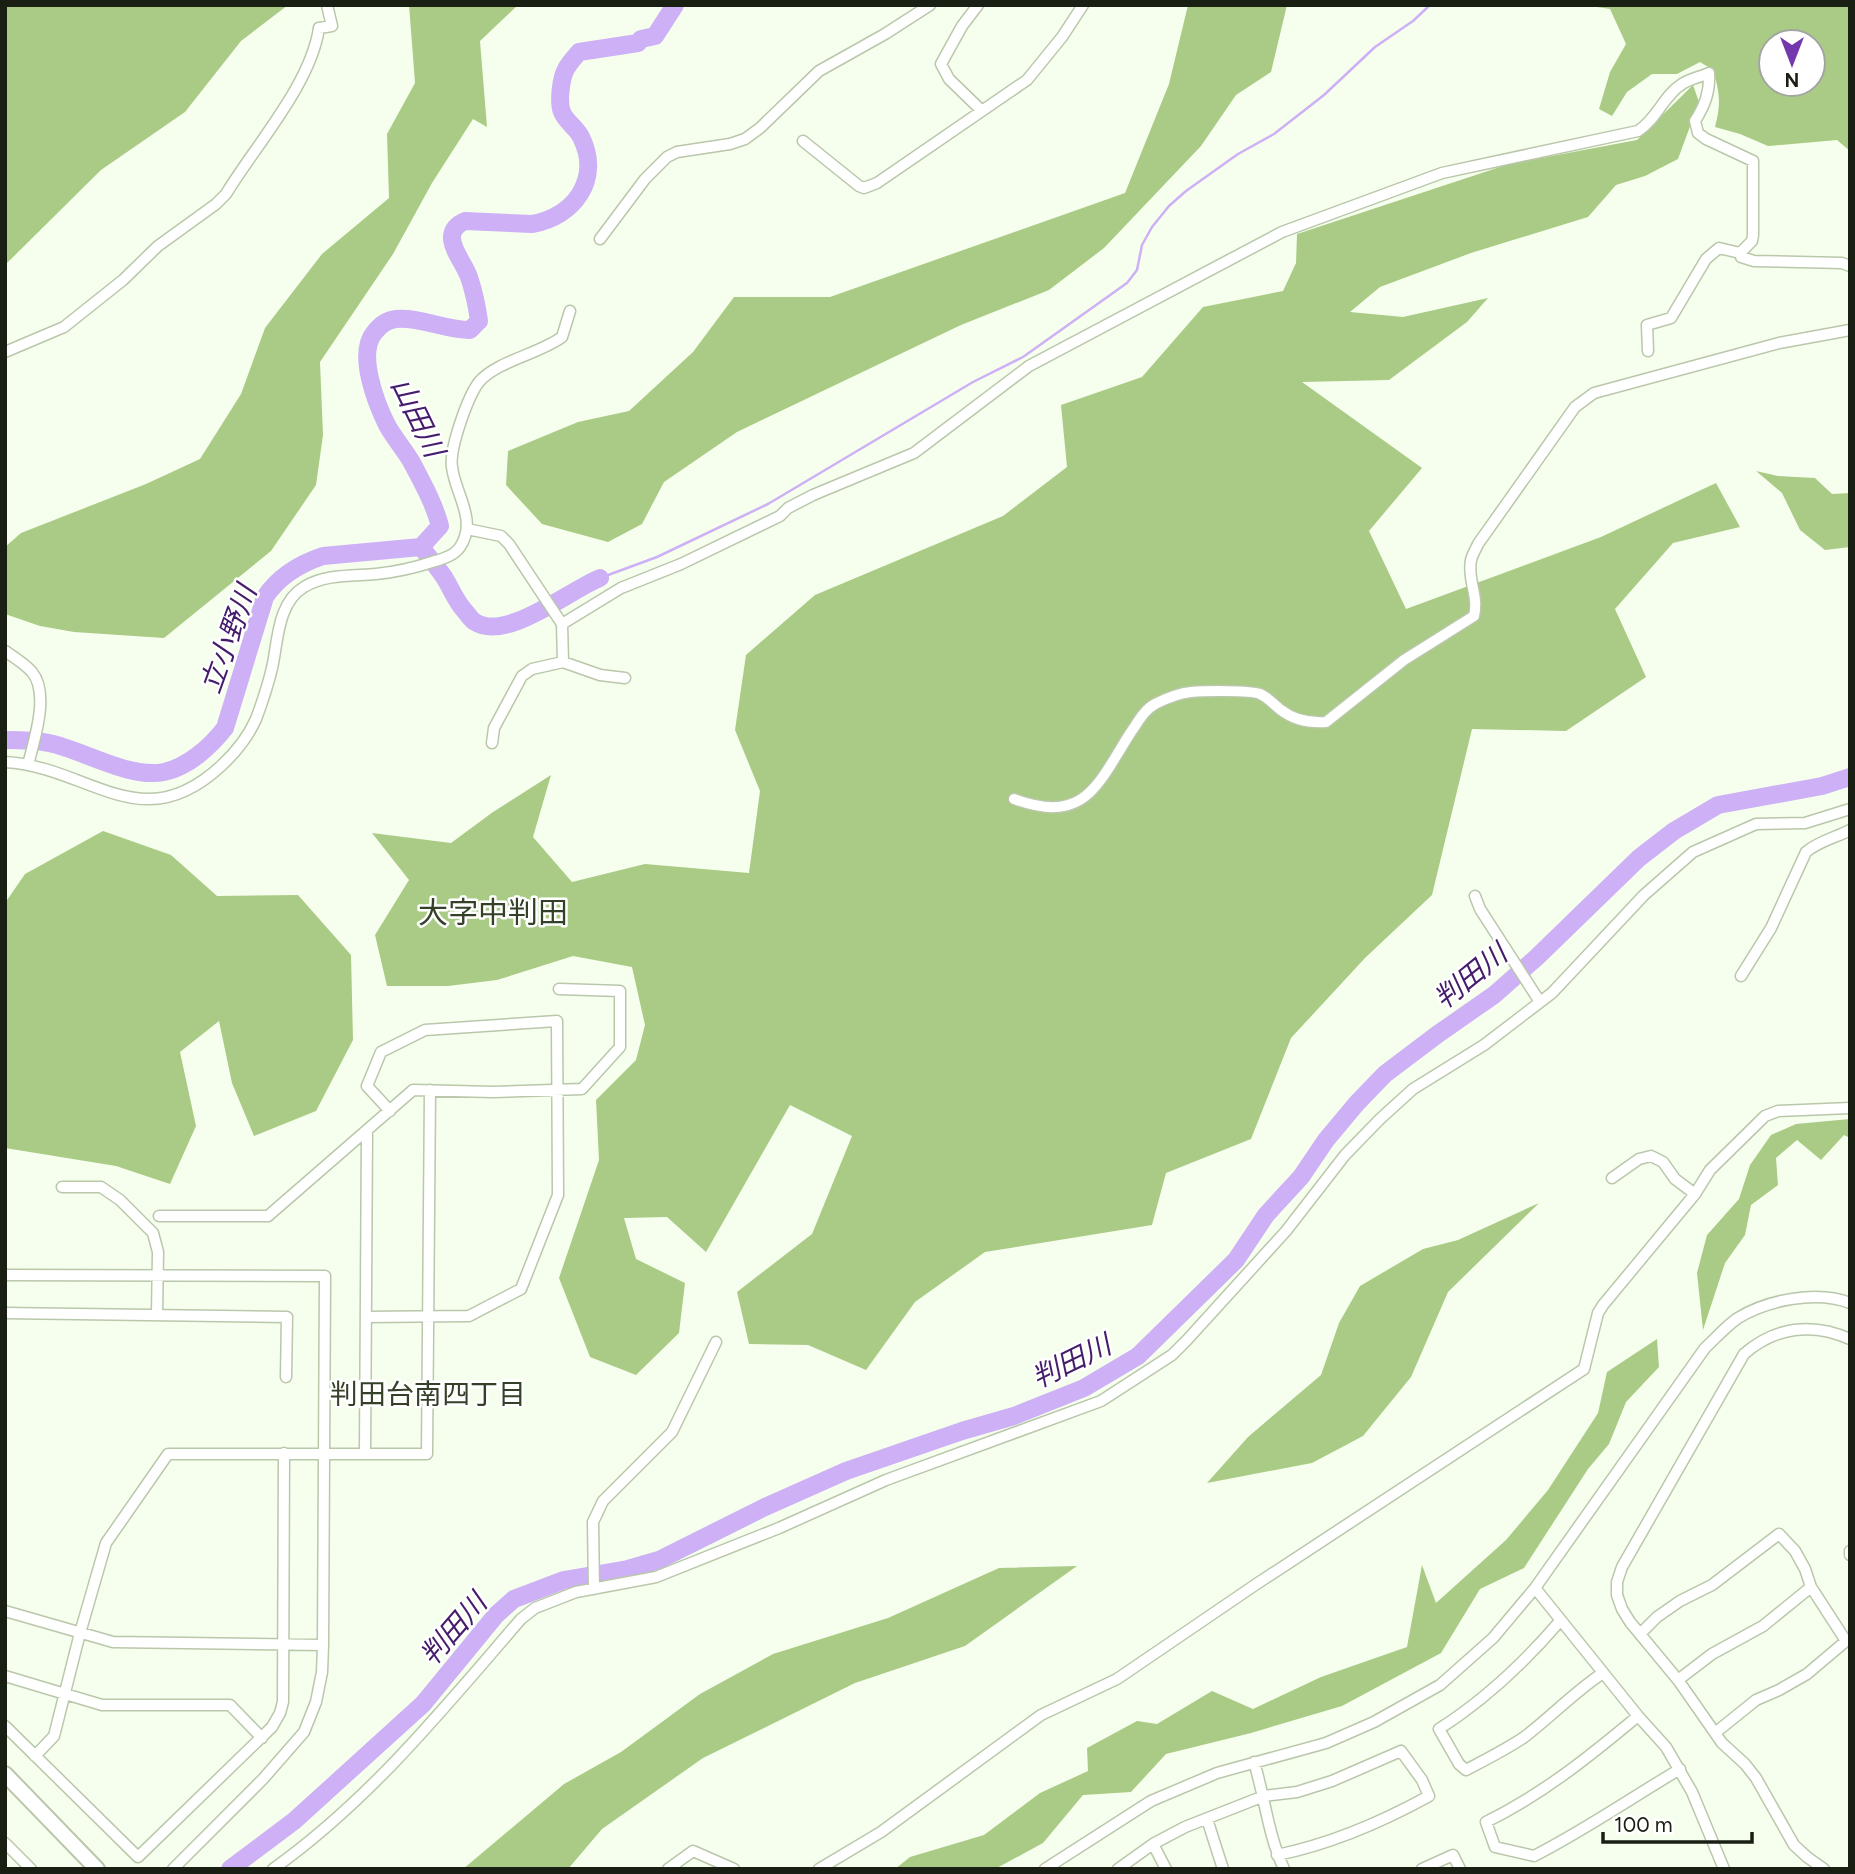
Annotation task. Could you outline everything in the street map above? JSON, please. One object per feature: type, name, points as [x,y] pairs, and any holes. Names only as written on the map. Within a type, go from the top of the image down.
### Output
[{"type":"street","points":[[5,352],[64,327],[122,281],[158,246],[226,194],[291,96],[315,52],[319,28],[332,26],[327,5]]},
{"type":"street","points":[[600,239],[645,179],[667,157],[677,152],[745,139],[819,71],[930,5]]},
{"type":"street","points":[[978,5],[962,26],[941,64],[949,79],[982,111]]},
{"type":"street","points":[[803,141],[864,188],[877,183],[1027,80],[1062,37],[1083,5]]},
{"type":"street","points":[[562,624],[621,588],[712,549],[848,479],[914,453],[1029,366],[1282,232],[1442,173],[1639,131],[1648,125],[1682,84],[1709,74],[1708,94],[1695,121],[1698,132],[1706,139],[1753,161],[1753,235],[1752,241],[1740,253]]},
{"type":"street","points":[[1648,351],[1647,324],[1671,318],[1706,259],[1719,248],[1740,253],[1741,257],[1754,261],[1850,265]]},
{"type":"street","points":[[5,762],[28,765],[100,790],[150,800],[172,797],[193,789],[222,765],[244,741],[256,718],[272,668],[280,623],[289,603],[301,588],[340,576],[398,571],[447,557],[458,550],[467,529],[464,506],[452,468],[452,454],[473,391],[481,380],[496,370],[562,337],[570,311]]},
{"type":"street","points":[[1014,799],[1063,808],[1080,803],[1097,785],[1143,715],[1153,705],[1191,692],[1260,693],[1296,719],[1311,723],[1326,722],[1404,660],[1474,615],[1477,602],[1471,576],[1471,560],[1478,544],[1575,407],[1586,398],[1594,393],[1779,343],[1850,330]]},
{"type":"street","points":[[467,529],[501,536],[522,560],[562,624],[563,662]]},
{"type":"street","points":[[5,651],[31,670],[40,684],[38,722],[28,765]]},
{"type":"street","points":[[492,743],[494,728],[522,676],[532,668],[563,662],[600,675],[625,678]]},
{"type":"street","points":[[273,1869],[354,1804],[405,1751],[521,1619],[535,1608],[593,1586],[656,1577],[779,1528],[886,1480],[1068,1415],[1124,1388],[1172,1355],[1187,1340],[1286,1231],[1345,1155],[1381,1119],[1413,1089],[1485,1045],[1560,985],[1644,895],[1693,852],[1756,824],[1805,823],[1850,809]]},
{"type":"street","points":[[1741,976],[1771,928],[1806,852],[1816,844],[1850,830]]},
{"type":"street","points":[[1475,896],[1480,909],[1540,1002]]},
{"type":"street","points":[[159,1216],[268,1216],[413,1090],[582,1089],[620,1047],[620,991],[559,989]]},
{"type":"street","points":[[366,1317],[469,1317],[521,1289],[558,1195],[557,1021],[425,1030],[380,1052],[367,1086],[390,1111]]},
{"type":"street","points":[[35,1756],[54,1736],[106,1543],[167,1454],[427,1454],[430,1090]]},
{"type":"street","points":[[819,1869],[881,1832],[1041,1715],[1117,1679],[1584,1369],[1602,1305],[1695,1194],[1710,1170],[1765,1116],[1778,1111],[1850,1108]]},
{"type":"street","points":[[365,1453],[367,1131]]},
{"type":"street","points":[[1612,1178],[1632,1163],[1651,1156],[1663,1162],[1675,1180],[1695,1194]]},
{"type":"street","points":[[62,1187],[101,1187],[120,1200],[153,1233],[158,1252],[157,1315]]},
{"type":"street","points":[[5,1275],[325,1276],[323,1645],[317,1702],[304,1732],[263,1779],[173,1869]]},
{"type":"street","points":[[1045,1869],[1151,1801],[1217,1773],[1326,1743],[1374,1722],[1440,1685],[1493,1638],[1535,1588],[1705,1348],[1737,1319],[1757,1309],[1800,1296],[1850,1303]]},
{"type":"street","points":[[5,1314],[286,1317],[286,1377]]},
{"type":"street","points":[[1825,1869],[1794,1845],[1756,1777],[1715,1733],[1678,1680],[1640,1634],[1622,1609],[1617,1595],[1617,1582],[1622,1567],[1744,1354],[1756,1343],[1788,1330],[1824,1329],[1850,1339]]},
{"type":"street","points":[[593,1586],[593,1522],[603,1501],[672,1433],[716,1342]]},
{"type":"street","points":[[5,1727],[138,1857],[262,1738],[272,1727],[283,1702],[284,1453]]},
{"type":"street","points":[[1640,1634],[1657,1617],[1680,1601],[1712,1585],[1779,1534],[1795,1551],[1811,1587],[1846,1641],[1807,1674],[1737,1712],[1715,1733]]},
{"type":"street","points":[[1678,1680],[1712,1654],[1763,1626],[1811,1587]]},
{"type":"street","points":[[1535,1588],[1666,1747],[1680,1769],[1724,1869]]},
{"type":"street","points":[[5,1611],[113,1642],[323,1645]]},
{"type":"street","points":[[1560,1621],[1502,1682],[1469,1710],[1439,1729],[1459,1764],[1466,1770],[1522,1738],[1581,1687],[1603,1673]]},
{"type":"street","points":[[5,1676],[102,1705],[230,1705],[262,1738]]},
{"type":"street","points":[[1638,1716],[1568,1774],[1486,1822],[1495,1846],[1505,1851],[1534,1856],[1598,1821],[1680,1769]]},
{"type":"street","points":[[1118,1869],[1153,1843],[1185,1827],[1264,1796],[1332,1782],[1401,1751],[1422,1780],[1429,1797],[1395,1815],[1321,1844],[1277,1855]]},
{"type":"street","points":[[1254,1762],[1264,1796],[1273,1847],[1284,1869]]},
{"type":"street","points":[[5,1774],[97,1869]]},
{"type":"street","points":[[1207,1819],[1223,1869]]},
{"type":"street","points":[[5,1843],[31,1869]]},
{"type":"street","points":[[1153,1843],[1166,1869]]},
{"type":"street","points":[[668,1869],[693,1851],[734,1869]]},
{"type":"street","points":[[1422,1869],[1453,1855],[1460,1869]]},
{"type":"green space","points":[[5,5],[288,5],[241,41],[185,112],[101,170],[5,265]]},
{"type":"green space","points":[[409,5],[518,5],[480,41],[487,127],[473,119],[432,183],[393,254],[320,362],[323,435],[316,485],[271,551],[164,638],[74,632],[40,626],[5,614],[5,547],[21,533],[146,484],[200,459],[241,394],[265,328],[322,254],[389,198],[387,134],[415,83]]},
{"type":"green space","points":[[1188,5],[1287,5],[1271,72],[1236,95],[1201,146],[1104,248],[1049,290],[961,325],[737,432],[664,482],[642,524],[608,542],[542,524],[506,485],[508,451],[578,422],[629,411],[693,352],[734,297],[830,297],[1125,193],[1169,84]]},
{"type":"green space","points":[[1584,5],[1850,5],[1850,151],[1837,140],[1768,146],[1715,127],[1719,105],[1717,85],[1713,70],[1700,62],[1677,74],[1652,74],[1627,92],[1612,116],[1599,109],[1610,72],[1626,44],[1610,9]]},
{"type":"green space","points":[[1693,85],[1699,102],[1678,159],[1645,176],[1616,185],[1588,217],[1471,253],[1380,287],[1350,312],[1403,317],[1488,298],[1467,322],[1389,380],[1302,382],[1422,468],[1369,531],[1406,609],[1601,537],[1716,483],[1740,527],[1673,543],[1615,609],[1646,677],[1566,731],[1472,729],[1432,895],[1365,958],[1291,1038],[1251,1139],[1166,1173],[1152,1225],[985,1252],[915,1302],[866,1370],[808,1345],[749,1344],[737,1292],[812,1234],[852,1136],[790,1105],[706,1252],[667,1217],[624,1218],[636,1259],[685,1283],[679,1333],[636,1375],[590,1357],[559,1278],[599,1160],[596,1100],[636,1060],[645,1025],[632,967],[573,956],[497,980],[448,986],[387,986],[375,935],[409,880],[372,833],[451,843],[551,775],[533,837],[572,882],[645,864],[749,873],[760,791],[735,730],[746,655],[815,595],[1003,516],[1067,467],[1061,405],[1142,377],[1203,307],[1283,291],[1296,263],[1297,234],[1509,164],[1637,140]]},
{"type":"green space","points":[[1756,471],[1778,476],[1815,478],[1832,494],[1850,493],[1850,547],[1825,550],[1800,530],[1782,493]]},
{"type":"green space","points":[[103,831],[171,855],[217,896],[298,895],[351,955],[353,1040],[316,1111],[254,1136],[232,1083],[219,1021],[180,1052],[196,1126],[170,1184],[116,1166],[5,1148],[5,903],[25,874]]},
{"type":"green space","points":[[1850,1119],[1850,1138],[1844,1135],[1821,1160],[1797,1140],[1776,1158],[1778,1185],[1751,1205],[1745,1235],[1725,1263],[1703,1330],[1697,1273],[1707,1235],[1739,1199],[1750,1165],[1771,1135],[1796,1124]]},
{"type":"green space","points":[[1539,1203],[1448,1292],[1411,1377],[1363,1436],[1312,1463],[1207,1483],[1248,1437],[1321,1375],[1339,1323],[1360,1286],[1423,1249],[1458,1240]]},
{"type":"green space","points":[[1657,1339],[1659,1367],[1626,1402],[1609,1444],[1588,1469],[1524,1568],[1480,1589],[1441,1653],[1342,1706],[1251,1733],[1166,1754],[1131,1792],[1083,1795],[1043,1843],[995,1869],[895,1869],[910,1857],[984,1835],[1040,1793],[1088,1771],[1087,1748],[1137,1721],[1157,1724],[1212,1691],[1253,1709],[1321,1677],[1407,1647],[1422,1565],[1436,1603],[1506,1540],[1548,1490],[1598,1413],[1607,1372]]},
{"type":"green space","points":[[1077,1566],[965,1646],[855,1683],[703,1758],[602,1829],[568,1869],[463,1869],[564,1784],[621,1752],[700,1694],[773,1654],[888,1618],[999,1568]]},
{"type":"waterway","name":"山田川","points":[[421,547],[440,526],[411,461],[387,425],[378,404],[368,366],[369,342],[379,328],[392,320],[415,320],[470,330],[479,321],[469,277],[452,241],[455,229],[465,221],[532,224],[547,220],[571,204],[586,181],[588,167],[587,153],[581,137],[561,108],[561,90],[566,69],[579,52],[638,43],[641,39],[655,36],[675,5]]},
{"type":"waterway","points":[[600,578],[657,557],[768,504],[973,382],[1023,357],[1127,283],[1137,270],[1142,245],[1152,227],[1186,191],[1238,154],[1274,134],[1324,95],[1375,47],[1413,21],[1430,5]]},
{"type":"waterway","name":"立小野川","points":[[421,547],[471,618],[488,626],[520,620],[600,578]]},
{"type":"waterway","name":"立小野川","points":[[5,740],[49,743],[136,771],[164,772],[182,766],[213,742],[225,728],[265,597],[283,577],[323,556],[421,547]]},
{"type":"waterway","name":"判田川","points":[[230,1869],[294,1821],[423,1704],[496,1615],[514,1599],[564,1580],[628,1569],[659,1560],[765,1507],[846,1471],[1014,1416],[1084,1388],[1138,1356],[1236,1260],[1266,1215],[1301,1177],[1326,1140],[1385,1074],[1494,995],[1639,858],[1674,831],[1718,805],[1822,786],[1850,777]]},
{"type":"district","name":"大字中判田","points":[[493,912]]},
{"type":"district","name":"判田台南四丁目","points":[[428,1394]]}]
